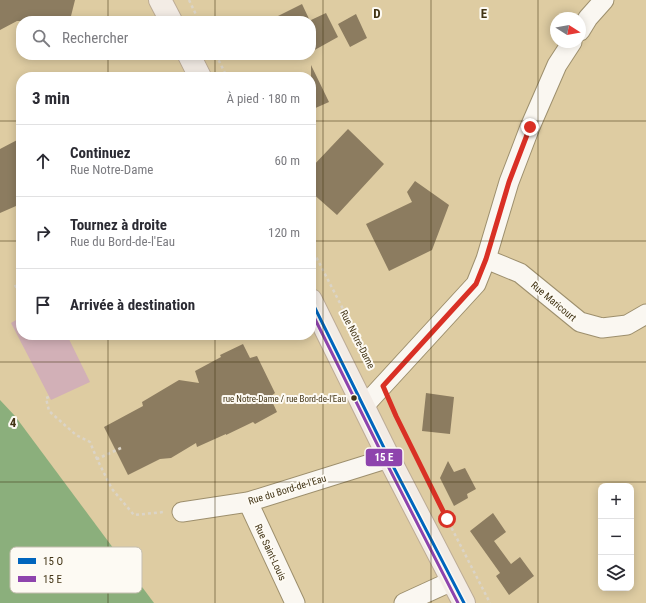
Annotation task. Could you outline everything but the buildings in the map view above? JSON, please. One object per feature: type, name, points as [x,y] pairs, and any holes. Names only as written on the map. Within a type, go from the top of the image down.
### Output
[{"type":"main road","points":[[160,0],[168,16]]},
{"type":"main road","points":[[191,60],[197,72]]},
{"type":"main road","points":[[316,310],[389,458],[464,603]]},
{"type":"street","points":[[586,21],[604,0]]},
{"type":"street","points":[[364,406],[476,284],[486,259],[509,182],[530,127],[557,65],[568,48]]},
{"type":"street","name":"Rue Maricourt","points":[[486,259],[520,273],[580,322],[602,328],[626,325],[646,314]]},
{"type":"street","name":"Rue du Bord-de-l'Eau","points":[[182,512],[248,502],[389,458]]},
{"type":"street","name":"Rue Saint-Louis","points":[[248,502],[295,603]]},
{"type":"street","points":[[404,603],[452,581]]},
{"type":"path","points":[[189,0],[197,16]]},
{"type":"path","points":[[218,60],[224,72]]},
{"type":"path","name":"Rue Notre-Dame","points":[[316,257],[383,386],[417,460],[490,603]]},
{"type":"path","points":[[49,397],[46,398],[48,410],[76,435],[90,442],[112,489],[134,515],[176,511],[182,512]]},
{"type":"path","points":[[97,459],[121,448]]},
{"type":"shaded area","points":[[16,320],[16,333],[11,323]]},
{"type":"shaded area","points":[[20,340],[69,340],[90,382],[51,400]]},
{"type":"shaded area","points":[[0,400],[15,416],[112,547],[10,547],[10,593],[142,593],[142,587],[154,603],[0,603]]},
{"type":"transit line","points":[[316,310],[393,466],[464,603]]},
{"type":"transit line","points":[[316,321],[458,603]]},
{"type":"place","name":"rue Notre-Dame / rue Bord-de-l'Eau","points":[[354,398]]},
{"type":"route","points":[[447,519],[396,416],[383,386],[476,284],[486,259],[509,182],[530,127]]}]
